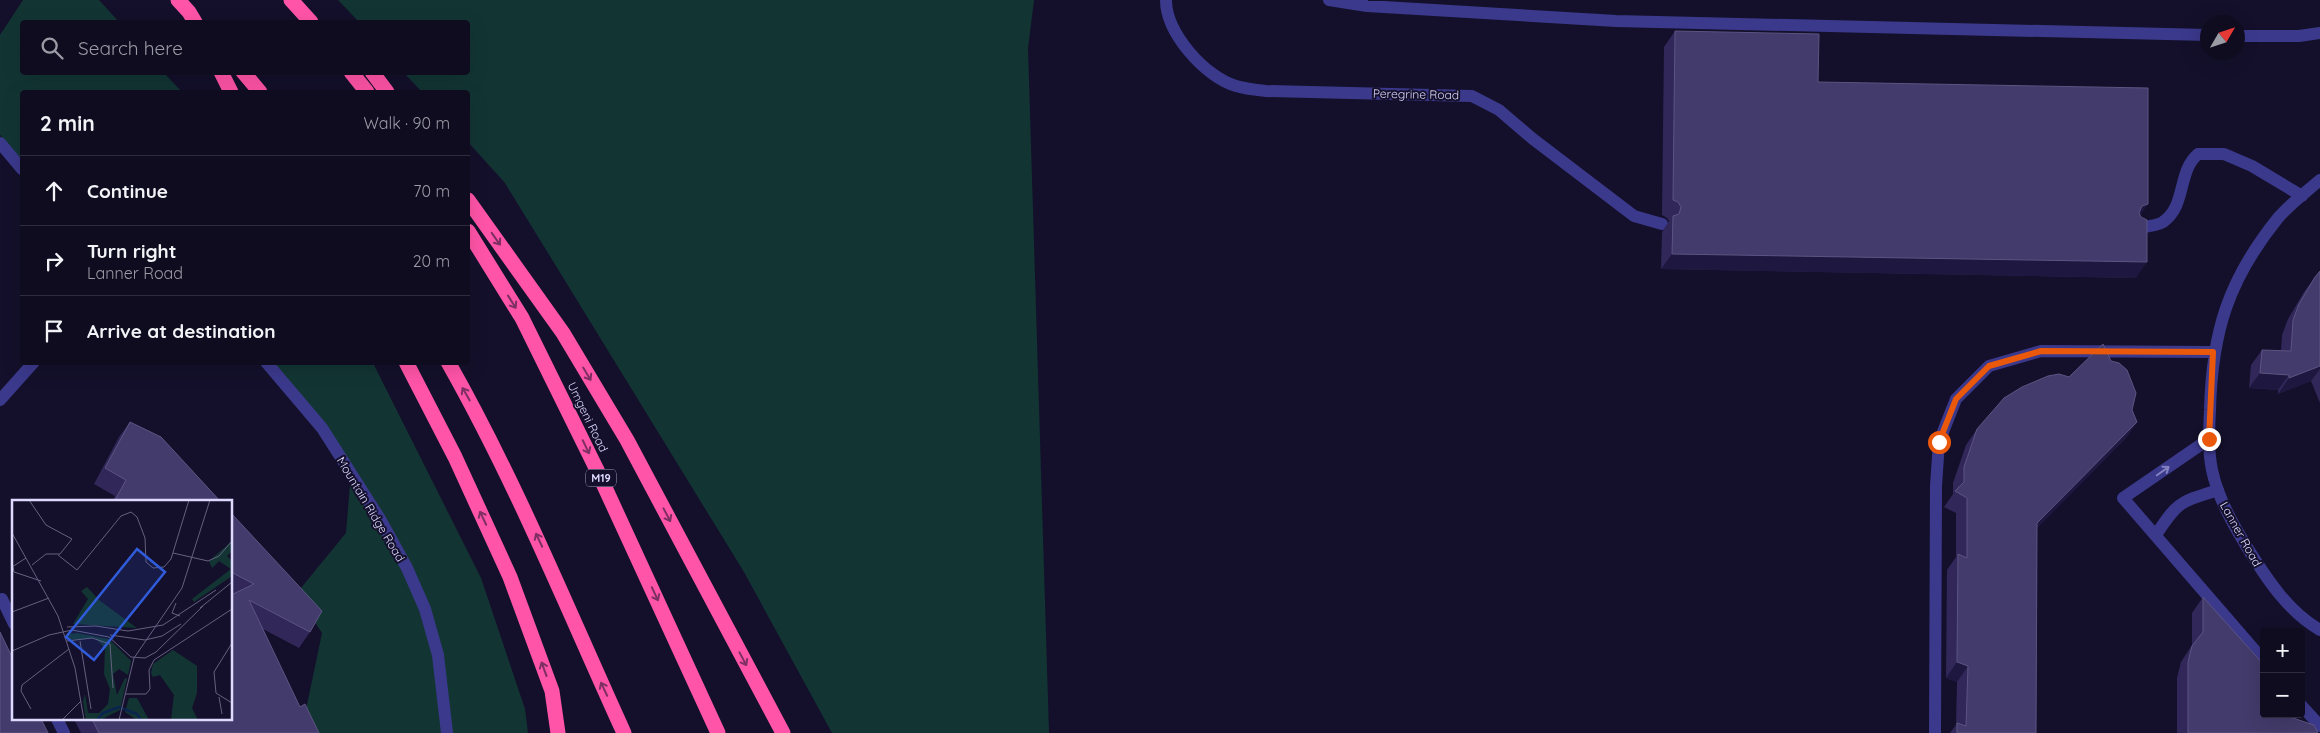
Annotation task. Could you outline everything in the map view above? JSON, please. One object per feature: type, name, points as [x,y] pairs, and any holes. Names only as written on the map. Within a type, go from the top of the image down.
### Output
[{"type":"highway","points":[[178,0],[194,19]]},
{"type":"highway","points":[[291,0],[309,20]]},
{"type":"highway","points":[[222,75],[230,90]]},
{"type":"highway","points":[[246,75],[258,90]]},
{"type":"highway","points":[[353,75],[365,90]]},
{"type":"highway","points":[[374,75],[386,90]]},
{"type":"highway","points":[[470,203],[563,333],[627,440],[783,733]]},
{"type":"highway","name":"Umgeni Road","points":[[470,235],[531,336],[596,468],[718,733]]},
{"type":"highway","points":[[408,365],[455,457],[510,577],[552,691],[558,733]]},
{"type":"highway","points":[[450,365],[482,422],[528,518],[624,733]]},
{"type":"street","name":"Peregrine Road","points":[[1166,0],[1166,8],[1178,38],[1205,69],[1234,86],[1266,91],[1472,96],[1499,110],[1533,139],[1634,216],[1662,224]]},
{"type":"street","points":[[1329,0],[1367,6],[1616,21],[2200,35]]},
{"type":"street","points":[[2245,36],[2299,36],[2320,33]]},
{"type":"street","points":[[0,143],[20,167]]},
{"type":"street","points":[[2136,228],[2162,223],[2172,213],[2180,196],[2184,174],[2189,161],[2198,154],[2224,154],[2252,166],[2302,196]]},
{"type":"street","name":"Lanner Road","points":[[2320,180],[2279,217],[2254,252],[2226,303],[2213,352],[2209,439],[2212,470],[2218,490],[2238,532],[2272,587],[2307,622],[2320,630]]},
{"type":"street","points":[[1935,733],[1936,486],[1939,442],[1956,399],[1989,366],[2041,351],[2213,352]]},
{"type":"street","points":[[0,400],[31,365]]},
{"type":"street","name":"Mountain Ridge Road","points":[[269,365],[322,428],[380,519],[406,568],[425,609],[438,655],[447,733]]},
{"type":"street","points":[[2209,439],[2123,498],[2260,656]]},
{"type":"street","points":[[2156,535],[2171,512],[2183,501],[2218,490]]},
{"type":"street","points":[[5,598],[12,618]]},
{"type":"street","points":[[2305,709],[2320,726]]},
{"type":"street","points":[[58,720],[64,733]]},
{"type":"green space","points":[[23,0],[99,0],[117,20],[20,20],[20,75],[166,75],[180,90],[20,90],[20,167],[10,154],[0,134],[0,35]]},
{"type":"green space","points":[[338,0],[1034,0],[1028,48],[1049,733],[832,733],[744,572],[505,183],[470,144],[470,90],[420,90],[406,75],[470,75],[470,20],[357,20]]},
{"type":"green space","points":[[268,365],[374,365],[481,578],[525,709],[528,733],[308,733],[303,724],[322,633],[296,594],[346,533],[351,473]]},
{"type":"building","points":[[1675,31],[1819,34],[1818,82],[2148,88],[2148,204],[2142,206],[2139,213],[2141,217],[2147,220],[2147,262],[1672,254],[1673,216],[1679,214],[1681,207],[1678,202],[1673,200]]},
{"type":"building","points":[[2320,271],[2320,366],[2289,378],[2289,375],[2260,373],[2262,350],[2291,351],[2293,320],[2299,304]]},
{"type":"building","points":[[2103,344],[2111,361],[2119,363],[2127,370],[2136,393],[2132,410],[2137,422],[2037,523],[2036,733],[1957,733],[1957,723],[1966,726],[1968,666],[1957,662],[1958,554],[1967,558],[1967,498],[1955,491],[1964,482],[1964,467],[1977,429],[2004,398],[2022,387],[2048,376],[2059,374],[2069,377]]},
{"type":"building","points":[[130,422],[161,437],[219,500],[115,500],[126,480],[105,468]]},
{"type":"building","points":[[232,514],[322,611],[310,632],[249,600],[300,707],[305,704],[319,733],[99,733],[92,720],[232,720],[232,595],[254,584],[232,573]]},
{"type":"building","points":[[2203,597],[2260,661],[2260,718],[2293,718],[2314,725],[2318,733],[2188,733],[2188,662],[2192,646],[2203,632]]},
{"type":"building","points":[[0,632],[12,657],[12,720],[42,720],[48,733],[0,733]]},
{"type":"route","points":[[1939,442],[1956,399],[1989,366],[2041,351],[2213,352],[2209,439]]}]
